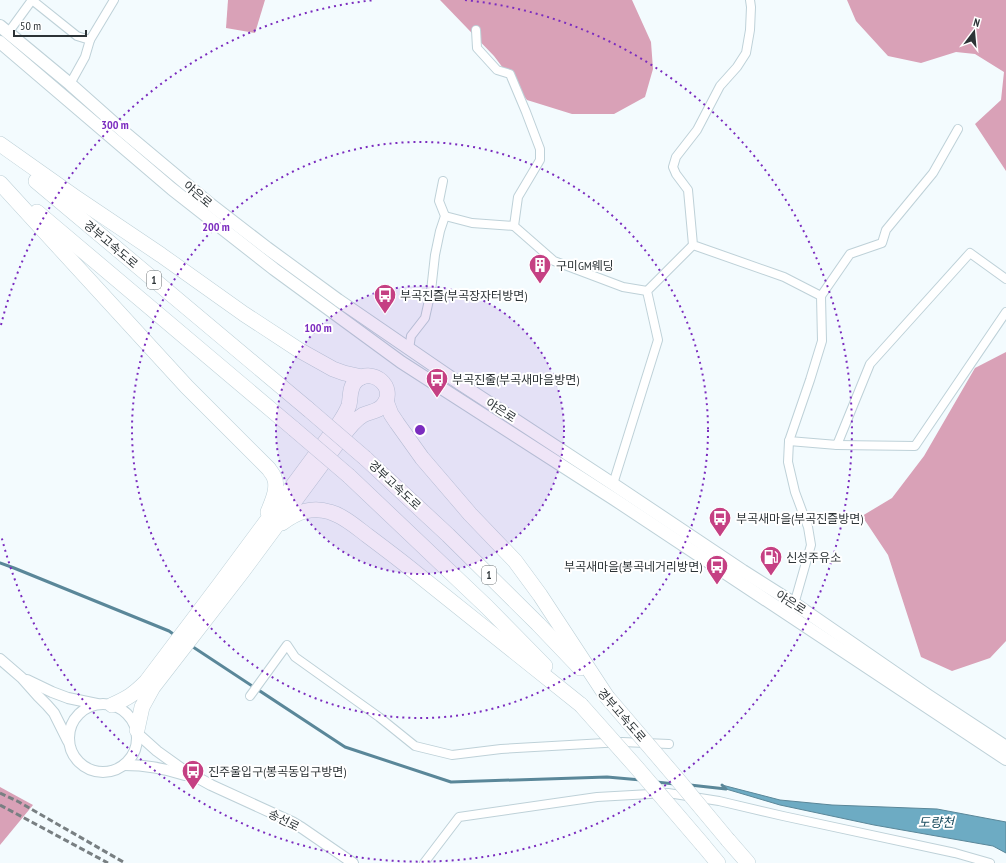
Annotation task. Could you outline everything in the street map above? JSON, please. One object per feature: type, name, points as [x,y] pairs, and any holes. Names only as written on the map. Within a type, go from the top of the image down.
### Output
[{"type":"highway","points":[[0,144],[244,314],[299,350],[344,373],[362,377],[377,377],[382,380],[388,394],[384,406],[363,416],[349,428],[267,530],[170,658],[147,698],[141,712],[137,732]]},
{"type":"highway","name":"경부고속도로","points":[[0,150],[308,409],[365,458],[448,535],[538,624],[607,697],[748,863]]},
{"type":"highway","points":[[0,182],[187,387],[269,469],[276,485],[267,530]]},
{"type":"highway","name":"경부고속도로","points":[[0,182],[349,476],[487,607],[581,705],[718,863]]},
{"type":"highway","points":[[267,530],[345,414],[349,405],[352,386],[356,380],[362,377]]},
{"type":"highway","points":[[386,401],[391,414],[422,458],[470,514],[515,561],[540,595],[607,697]]},
{"type":"highway","points":[[267,530],[301,512],[309,510],[316,509],[339,515],[391,553],[581,705]]},
{"type":"highway","points":[[105,704],[126,699],[137,692],[170,658]]},
{"type":"main road","name":"야은로","points":[[3,34],[70,84],[124,132],[210,204],[338,300],[459,383],[743,571],[794,603],[927,695],[1006,747]]},
{"type":"main road","name":"야은로","points":[[3,34],[172,189],[274,269],[401,362],[614,499],[1006,759]]},
{"type":"street","points":[[3,34],[32,0],[77,36],[90,40]]},
{"type":"street","points":[[70,84],[85,58],[90,40],[114,0]]},
{"type":"street","points":[[647,291],[692,245],[688,190],[676,174],[673,167],[676,156],[697,130],[720,86],[737,67],[746,53],[750,30],[750,0]]},
{"type":"street","points":[[476,30],[477,48],[496,70],[510,74],[540,149],[540,160],[518,197],[514,226]]},
{"type":"street","points":[[790,617],[811,545],[808,527],[795,492],[788,462],[789,441],[822,341],[821,296],[850,254],[882,243],[886,230],[933,173],[958,129]]},
{"type":"street","points":[[409,349],[411,336],[425,318],[431,291],[435,255],[445,216],[439,200],[443,181]]},
{"type":"street","points":[[445,216],[472,223],[514,226],[554,261],[624,287],[647,291]]},
{"type":"street","points":[[692,245],[784,276],[821,296]]},
{"type":"street","points":[[837,445],[870,364],[970,253],[1006,279]]},
{"type":"street","points":[[613,484],[658,340],[647,291]]},
{"type":"street","points":[[789,441],[837,445],[915,446],[1006,312]]},
{"type":"street","points":[[250,696],[287,645],[295,657],[373,713],[415,746],[452,755],[501,749],[622,742],[669,744]]},
{"type":"street","points":[[0,659],[22,678],[54,713],[76,759],[81,764],[88,769],[97,772],[106,772],[115,770],[130,760],[135,752],[137,744],[137,732],[134,721],[121,708],[68,698],[43,689],[22,678]]},
{"type":"street","points":[[69,742],[70,727],[76,717],[87,708],[105,704]]},
{"type":"street","points":[[137,732],[157,751],[176,765],[211,785]]},
{"type":"street","points":[[124,765],[151,766],[211,785]]},
{"type":"street","name":"송선로","points":[[211,785],[292,822],[353,863]]},
{"type":"street","points":[[424,863],[459,817],[597,797],[668,793],[719,800],[783,816],[955,853],[990,863]]},
{"type":"shaded area","points":[[228,0],[265,0],[255,33],[226,28]]},
{"type":"shaded area","points":[[440,0],[632,0],[651,42],[653,69],[645,97],[614,114],[572,114],[527,100],[494,56]]},
{"type":"shaded area","points":[[847,0],[1006,0],[1006,171],[975,124],[1001,100],[1004,72],[975,54],[956,52],[921,63],[888,56],[856,21]]},
{"type":"shaded area","points":[[1006,352],[1006,641],[990,658],[952,671],[921,657],[888,555],[862,516],[892,498],[924,456],[975,368]]},
{"type":"shaded area","points":[[0,787],[33,805],[0,845]]},
{"type":"water","name":"도량천","points":[[722,785],[780,800],[832,805],[937,809],[1006,822],[1006,853],[993,846],[874,825],[780,805],[726,789]]},
{"type":"waterway","points":[[0,563],[169,631],[176,636]]},
{"type":"waterway","points":[[190,645],[345,747],[451,782],[607,777],[641,780]]},
{"type":"waterway","points":[[656,782],[675,784]]},
{"type":"waterway","points":[[690,785],[726,789],[722,785]]},
{"type":"railway","points":[[0,793],[19,802],[125,863]]},
{"type":"railway","points":[[0,805],[108,863]]},
{"type":"place","name":"구미GM웨딩","points":[[540,284]]},
{"type":"place","name":"부곡진즐(부곡장자터방면)","points":[[385,314]]},
{"type":"place","name":"부곡진줄(부곡새마을방면)","points":[[437,398]]},
{"type":"place","name":"부곡새마을(부곡진즐방면)","points":[[720,538]]},
{"type":"place","name":"신성주유소","points":[[771,576]]},
{"type":"place","name":"부곡새마을(봉곡네거리방면)","points":[[717,586]]},
{"type":"place","name":"진주울입구(봉곡동입구방면)","points":[[193,790]]}]
